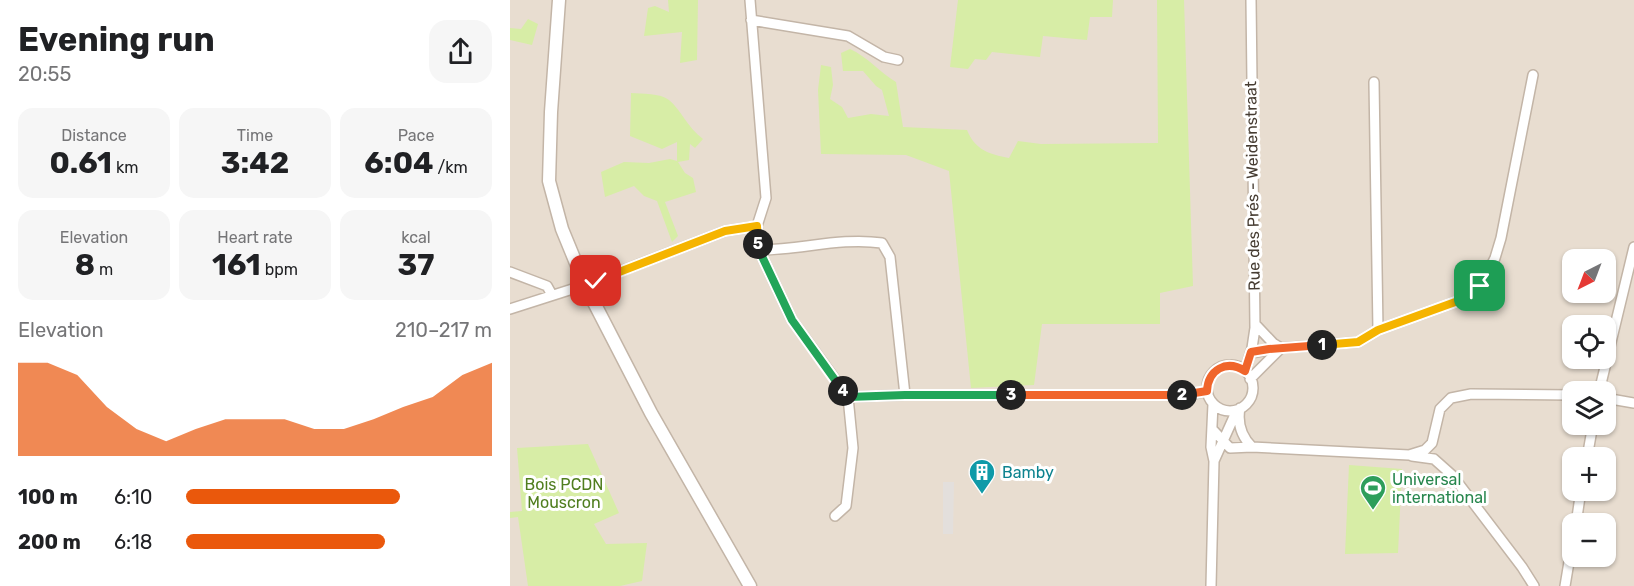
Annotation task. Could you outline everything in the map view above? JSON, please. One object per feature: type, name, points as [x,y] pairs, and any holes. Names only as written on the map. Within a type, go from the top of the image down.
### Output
[{"type":"street","points":[[559,0],[551,112],[549,181],[562,228],[585,285],[651,413],[750,586]]},
{"type":"street","points":[[750,0],[766,198],[757,226],[759,250],[792,320],[848,397],[853,448],[846,506],[835,516]]},
{"type":"street","name":"Rue des Prés - Weidenstraat","points":[[1214,461],[1238,409],[1251,396],[1252,384],[1247,375],[1255,324],[1251,0]]},
{"type":"street","points":[[751,20],[848,36],[884,57],[898,60]]},
{"type":"street","points":[[1251,352],[1358,342],[1378,330],[1458,301],[1480,286],[1487,275],[1501,238],[1533,75]]},
{"type":"street","points":[[1374,82],[1378,330]]},
{"type":"street","points":[[510,309],[585,285],[725,231],[757,226]]},
{"type":"street","points":[[759,250],[778,250],[863,240],[882,243],[890,257],[905,395]]},
{"type":"street","points":[[1602,381],[1634,247]]},
{"type":"street","points":[[510,272],[547,286],[552,296]]},
{"type":"street","points":[[1255,324],[1281,348]]},
{"type":"street","points":[[848,397],[1190,395],[1207,391],[1209,378],[1219,368],[1232,366],[1247,375],[1281,348]]},
{"type":"street","name":"Rue des Prés - Weidenstraat","points":[[1207,391],[1213,404],[1211,586]]},
{"type":"street","points":[[1409,455],[1425,450],[1432,443],[1440,409],[1451,398],[1471,394],[1562,395]]},
{"type":"street","points":[[1616,400],[1634,403]]},
{"type":"street","points":[[1213,404],[1226,411],[1238,409],[1239,428],[1245,440],[1252,447]]},
{"type":"street","points":[[1212,429],[1230,448],[1252,447],[1409,455],[1434,459],[1452,475],[1534,586]]},
{"type":"street","points":[[1565,586],[1568,567]]},
{"type":"shaded area","points":[[510,0],[1634,0],[1634,586],[510,586]]},
{"type":"shaded area","points":[[943,482],[954,482],[953,534],[943,534]]},
{"type":"green space","points":[[668,0],[698,0],[697,60],[680,63],[682,32],[644,36],[648,8],[655,6],[669,12]]},
{"type":"green space","points":[[958,0],[1113,0],[1112,17],[1090,17],[1087,40],[1043,36],[1040,57],[992,52],[986,60],[975,59],[968,69],[950,67]]},
{"type":"green space","points":[[1157,0],[1184,0],[1193,286],[1160,293],[1160,324],[1042,324],[1034,385],[971,388],[949,171],[906,155],[821,154],[818,90],[821,65],[831,67],[833,85],[830,99],[842,107],[848,118],[871,114],[889,116],[882,90],[863,71],[843,71],[841,53],[850,49],[896,82],[903,127],[967,130],[979,147],[989,153],[1009,158],[1018,141],[1041,144],[1158,143]]},
{"type":"green space","points":[[528,19],[538,24],[532,45],[510,40],[510,28],[521,29]]},
{"type":"green space","points":[[631,93],[656,95],[669,100],[703,139],[695,148],[690,144],[689,160],[678,162],[685,173],[693,178],[696,192],[665,202],[678,236],[672,242],[657,201],[644,196],[634,186],[605,197],[601,172],[624,162],[649,163],[670,159],[677,161],[677,142],[662,149],[630,136]]},
{"type":"green space","name":"Bois PCDN Mouscron","points":[[588,444],[619,513],[594,524],[606,544],[647,543],[642,581],[620,586],[528,586],[518,517],[510,518],[510,512],[522,511],[517,448]]},
{"type":"green space","name":"Universal international","points":[[1349,465],[1402,469],[1398,553],[1345,554]]},
{"type":"place","name":"Bamby","points":[[982,495]]},
{"type":"place","name":"Universal international","points":[[1373,511]]},
{"type":"route","points":[[596,281],[725,231],[757,226],[759,250],[792,320],[848,397],[1190,395],[1207,391],[1209,378],[1219,368],[1232,366],[1245,371],[1251,352],[1358,342],[1378,330],[1458,301],[1480,286]]}]
